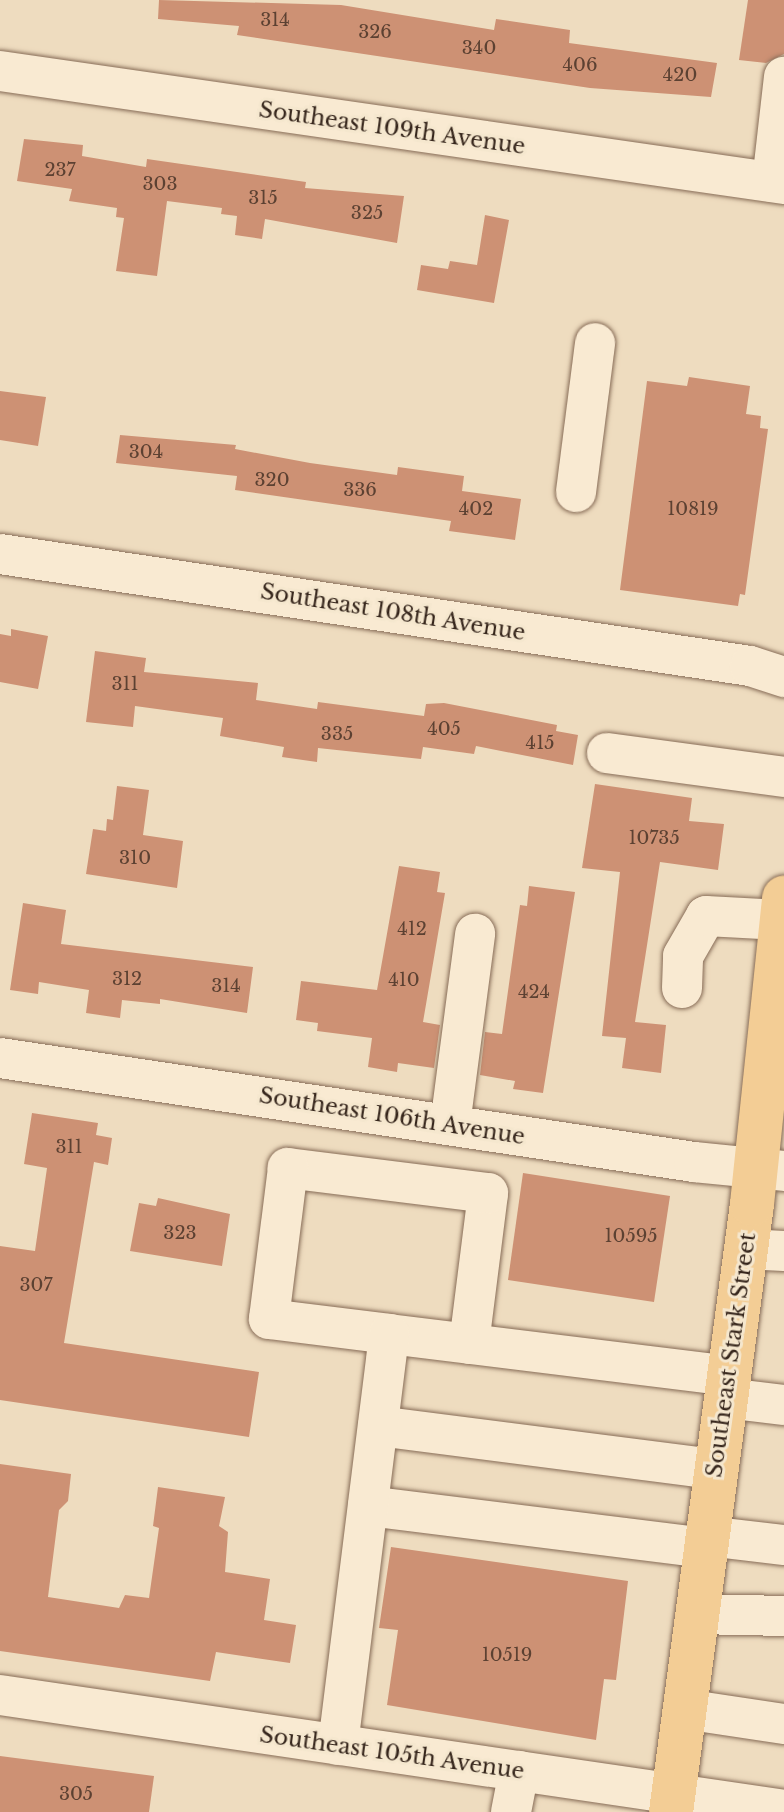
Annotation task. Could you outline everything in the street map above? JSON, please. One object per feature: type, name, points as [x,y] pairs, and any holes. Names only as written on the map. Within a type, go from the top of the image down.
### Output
[{"type":"main road","name":"Southeast Stark Street","points":[[672,1803],[727,1387],[765,1250],[783,909]]},
{"type":"street","name":"Southeast 109th Avenue","points":[[0,71],[778,183]]},
{"type":"street","points":[[778,183],[784,77]]},
{"type":"street","points":[[576,492],[595,343]]},
{"type":"street","name":"Southeast 108th Avenue","points":[[0,554],[750,666],[784,677]]},
{"type":"street","points":[[607,753],[784,777]]},
{"type":"street","points":[[682,988],[683,956],[706,916],[783,909]]},
{"type":"street","points":[[450,1125],[475,934]]},
{"type":"street","name":"Southeast 106th Avenue","points":[[0,1058],[768,1169]]},
{"type":"street","points":[[469,1344],[488,1193],[288,1168],[269,1319],[469,1344],[727,1387],[784,1405]]},
{"type":"street","points":[[338,1745],[389,1334]]},
{"type":"street","points":[[378,1426],[716,1469]]},
{"type":"street","points":[[368,1506],[706,1542],[784,1545]]},
{"type":"street","points":[[697,1614],[784,1616]]},
{"type":"street","name":"Southeast 105th Avenue","points":[[0,1695],[519,1771],[672,1803],[784,1810]]},
{"type":"street","points":[[684,1709],[784,1724]]},
{"type":"street","points":[[511,1812],[519,1771]]},
{"type":"building","points":[[159,0],[341,5],[494,30],[496,19],[570,30],[569,43],[717,63],[711,97],[590,88],[237,35],[239,26],[158,19]]},
{"type":"building","points":[[748,0],[784,0],[784,54],[766,63],[739,60]]},
{"type":"building","points":[[24,139],[83,145],[82,156],[146,167],[147,159],[306,182],[305,188],[404,196],[397,243],[265,219],[262,239],[235,235],[237,216],[221,214],[222,208],[167,201],[157,276],[116,271],[124,218],[116,217],[117,208],[69,201],[72,189],[17,181]]},
{"type":"building","points":[[485,215],[509,220],[494,303],[417,290],[421,265],[448,269],[450,261],[477,265]]},
{"type":"building","points":[[689,377],[750,386],[746,414],[761,416],[760,428],[768,429],[745,595],[740,594],[738,606],[620,590],[647,381],[687,386]]},
{"type":"building","points":[[0,391],[46,397],[38,446],[0,440]]},
{"type":"building","points":[[120,435],[236,445],[235,449],[310,463],[397,475],[398,467],[464,476],[462,491],[521,499],[515,540],[449,531],[451,521],[235,490],[237,476],[116,463]]},
{"type":"building","points":[[11,629],[48,636],[38,689],[0,682],[0,634],[11,636]]},
{"type":"building","points":[[95,651],[146,658],[144,672],[258,683],[256,700],[317,709],[318,702],[424,716],[426,704],[444,703],[557,725],[556,731],[578,735],[573,765],[476,746],[474,754],[423,747],[421,759],[318,748],[317,762],[282,757],[284,747],[220,736],[223,718],[135,706],[133,727],[86,722]]},
{"type":"building","points":[[595,784],[692,798],[689,821],[724,824],[718,870],[660,862],[635,1022],[666,1025],[661,1073],[622,1068],[626,1038],[602,1036],[620,872],[582,868]]},
{"type":"building","points":[[117,786],[149,790],[143,835],[183,841],[177,888],[86,874],[93,829],[106,831],[107,819],[113,820]]},
{"type":"building","points":[[399,866],[440,872],[437,892],[445,893],[423,1022],[440,1025],[434,1068],[398,1063],[397,1072],[368,1067],[372,1038],[317,1031],[318,1023],[296,1020],[301,981],[377,990]]},
{"type":"building","points":[[529,886],[575,892],[543,1093],[513,1089],[515,1081],[480,1075],[485,1032],[502,1034],[520,905],[527,906]]},
{"type":"building","points":[[23,903],[66,910],[61,944],[253,967],[247,1013],[160,999],[160,1004],[122,1000],[120,1018],[86,1013],[89,990],[39,982],[38,994],[10,990]]},
{"type":"building","points":[[32,1113],[98,1123],[96,1135],[112,1138],[108,1165],[94,1162],[64,1343],[259,1372],[249,1437],[0,1400],[0,1246],[35,1251],[47,1168],[24,1164]]},
{"type":"building","points":[[523,1173],[670,1196],[654,1302],[508,1280]]},
{"type":"building","points":[[158,1198],[230,1214],[222,1266],[130,1251],[139,1203],[156,1206]]},
{"type":"building","points":[[0,1464],[71,1474],[68,1501],[59,1510],[48,1597],[119,1608],[125,1595],[149,1598],[159,1528],[153,1526],[158,1487],[225,1497],[219,1526],[228,1532],[225,1572],[270,1579],[264,1620],[296,1625],[290,1663],[216,1652],[210,1681],[0,1651]]},
{"type":"building","points":[[391,1547],[628,1581],[616,1680],[604,1679],[596,1740],[387,1705],[398,1630],[379,1628]]},
{"type":"building","points":[[0,1756],[154,1776],[149,1812],[0,1812]]}]
